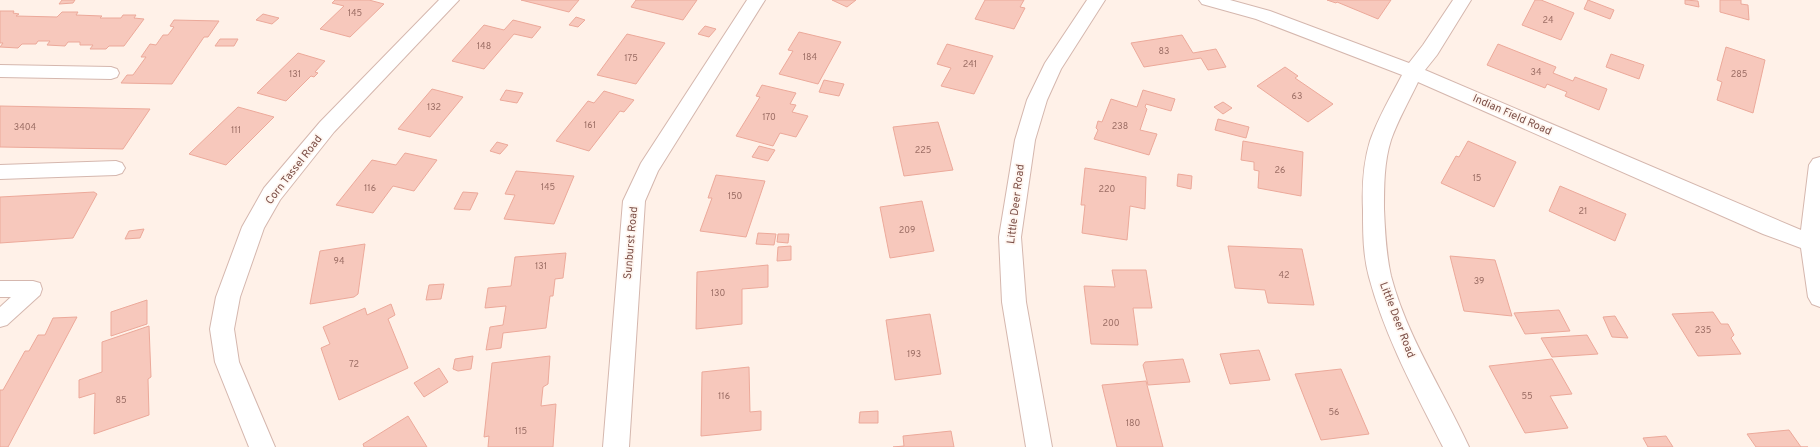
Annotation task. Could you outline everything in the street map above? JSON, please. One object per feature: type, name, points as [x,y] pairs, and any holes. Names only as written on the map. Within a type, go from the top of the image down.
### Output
[{"type":"street","name":"Corn Tassel Road","points":[[262,447],[227,362],[222,329],[228,297],[239,263],[253,228],[272,194],[327,127],[450,0]]},
{"type":"street","name":"Sunburst Road","points":[[616,447],[634,201],[648,169],[663,144],[756,0]]},
{"type":"street","name":"Little Deer Road","points":[[1039,447],[1014,302],[1010,237],[1025,140],[1037,100],[1052,68],[1096,0]]},
{"type":"street","name":"Indian Field Road","points":[[1208,0],[1263,15],[1413,72],[1811,244]]},
{"type":"street","name":"Little Deer Road","points":[[1456,447],[1413,363],[1395,320],[1380,276],[1374,241],[1373,190],[1375,164],[1381,140],[1413,72],[1430,50],[1462,0]]},
{"type":"street","points":[[1820,165],[1811,244],[1820,297]]},
{"type":"lane","points":[[0,71],[111,72]]},
{"type":"lane","points":[[0,172],[116,168]]},
{"type":"lane","points":[[0,289],[33,289],[0,319]]},
{"type":"building","points":[[62,0],[75,0],[73,3],[59,4]]},
{"type":"building","points":[[335,0],[369,0],[384,4],[350,37],[320,29],[344,6],[332,3]]},
{"type":"building","points":[[521,0],[579,0],[569,12]]},
{"type":"building","points":[[636,0],[697,0],[683,20],[631,7]]},
{"type":"building","points":[[832,0],[856,0],[847,7]]},
{"type":"building","points":[[985,0],[1024,0],[1020,7],[1025,8],[1014,29],[975,19]]},
{"type":"building","points":[[1327,0],[1391,0],[1378,19],[1337,2]]},
{"type":"building","points":[[1535,0],[1541,0],[1574,13],[1561,40],[1522,25]]},
{"type":"building","points":[[1588,0],[1614,10],[1610,19],[1584,9]]},
{"type":"building","points":[[1685,0],[1698,1],[1699,7],[1685,4]]},
{"type":"building","points":[[1720,0],[1741,0],[1741,4],[1748,5],[1749,20],[1720,12]]},
{"type":"building","points":[[0,11],[14,11],[13,13],[19,14],[16,16],[57,17],[62,12],[78,12],[76,15],[102,16],[100,18],[121,18],[123,15],[136,15],[134,18],[144,19],[124,46],[109,46],[106,49],[90,49],[93,45],[80,45],[80,42],[68,42],[65,46],[47,45],[50,41],[38,41],[36,44],[22,44],[18,48],[0,47],[3,43],[0,43]]},
{"type":"building","points":[[263,14],[279,18],[272,24],[256,20]]},
{"type":"building","points":[[576,17],[585,20],[578,27],[569,25]]},
{"type":"building","points":[[174,20],[219,21],[208,37],[204,37],[172,84],[121,83],[127,75],[133,75],[146,57],[141,57],[150,44],[156,45],[163,35],[168,35],[174,27],[170,26]]},
{"type":"building","points":[[513,20],[541,27],[532,38],[514,34],[484,69],[452,61],[484,25],[504,30]]},
{"type":"building","points":[[705,26],[716,29],[709,37],[698,34]]},
{"type":"building","points":[[799,32],[841,42],[818,84],[779,74],[793,51],[788,50]]},
{"type":"building","points":[[627,34],[665,43],[636,84],[597,75]]},
{"type":"building","points":[[1182,35],[1193,53],[1216,49],[1226,67],[1208,70],[1201,58],[1144,67],[1131,43]]},
{"type":"building","points":[[220,39],[238,39],[234,46],[215,46]]},
{"type":"building","points":[[947,44],[993,56],[974,94],[941,86],[951,68],[937,64]]},
{"type":"building","points":[[1498,44],[1556,67],[1553,73],[1573,81],[1575,77],[1607,89],[1599,110],[1565,96],[1567,92],[1547,84],[1545,88],[1487,65]]},
{"type":"building","points":[[1726,47],[1765,60],[1753,113],[1717,100],[1722,82],[1717,80]]},
{"type":"building","points":[[298,53],[325,61],[315,72],[318,73],[314,77],[311,76],[286,101],[257,93]]},
{"type":"building","points":[[1611,54],[1644,65],[1639,79],[1606,67]]},
{"type":"building","points":[[1285,67],[1298,76],[1295,78],[1333,104],[1308,122],[1257,86]]},
{"type":"building","points":[[824,80],[844,84],[839,96],[819,92]]},
{"type":"building","points":[[762,85],[796,93],[790,104],[796,105],[792,112],[808,116],[796,137],[780,133],[773,146],[736,136],[760,97],[756,96]]},
{"type":"building","points":[[432,89],[463,97],[430,137],[398,129]]},
{"type":"building","points":[[506,90],[523,93],[517,103],[500,100]]},
{"type":"building","points":[[1143,90],[1175,99],[1171,111],[1146,104],[1145,107],[1147,109],[1140,130],[1157,134],[1149,155],[1094,139],[1098,130],[1096,128],[1098,121],[1102,122],[1111,99],[1137,107]]},
{"type":"building","points":[[604,91],[634,100],[624,112],[620,111],[589,151],[556,141],[588,101],[594,103]]},
{"type":"building","points":[[1223,102],[1232,108],[1223,114],[1214,107]]},
{"type":"building","points":[[0,106],[150,109],[123,149],[0,147]]},
{"type":"building","points":[[238,107],[274,117],[226,165],[189,154]]},
{"type":"building","points":[[1218,119],[1249,127],[1246,138],[1215,130]]},
{"type":"building","points":[[938,122],[953,170],[904,176],[893,127]]},
{"type":"building","points":[[1243,141],[1303,152],[1301,196],[1258,188],[1259,171],[1254,170],[1254,162],[1241,160]]},
{"type":"building","points":[[1468,141],[1516,162],[1494,207],[1441,183],[1456,156],[1459,157]]},
{"type":"building","points":[[497,142],[508,145],[500,154],[490,151]]},
{"type":"building","points":[[759,146],[775,150],[768,161],[752,157]]},
{"type":"building","points":[[405,153],[437,160],[414,191],[393,186],[373,213],[336,205],[372,160],[396,165]]},
{"type":"building","points":[[1085,168],[1146,177],[1145,209],[1130,206],[1127,240],[1082,233],[1085,205],[1081,205]]},
{"type":"building","points":[[516,171],[574,176],[554,224],[504,219],[515,195],[505,194]]},
{"type":"building","points":[[1178,174],[1192,176],[1191,189],[1177,186]]},
{"type":"building","points":[[716,175],[765,181],[746,237],[700,231],[712,198],[708,198]]},
{"type":"building","points":[[1560,186],[1626,214],[1615,241],[1549,211]]},
{"type":"building","points":[[94,192],[97,194],[73,238],[0,243],[0,197]]},
{"type":"building","points":[[463,192],[478,193],[470,210],[454,209]]},
{"type":"building","points":[[922,201],[934,251],[890,258],[880,207]]},
{"type":"building","points":[[144,229],[140,238],[125,239],[129,231]]},
{"type":"building","points":[[758,233],[776,234],[774,245],[756,244]]},
{"type":"building","points":[[778,234],[789,234],[788,243],[777,242]]},
{"type":"building","points":[[365,244],[358,294],[354,297],[310,304],[320,251]]},
{"type":"building","points":[[791,246],[791,260],[777,261],[778,247]]},
{"type":"building","points":[[1228,246],[1302,249],[1314,305],[1268,303],[1265,290],[1235,288]]},
{"type":"building","points":[[566,253],[563,278],[555,279],[553,296],[550,296],[546,328],[503,333],[501,348],[486,350],[490,327],[503,325],[506,306],[485,308],[488,288],[511,286],[515,257]]},
{"type":"building","points":[[1450,256],[1495,260],[1512,316],[1464,311]]},
{"type":"building","points":[[768,265],[768,287],[742,289],[742,324],[696,329],[697,272]]},
{"type":"building","points":[[1112,270],[1146,270],[1152,308],[1133,308],[1138,345],[1091,344],[1084,286],[1115,287]]},
{"type":"building","points":[[444,284],[441,299],[426,300],[429,285]]},
{"type":"building","points":[[147,300],[147,324],[111,336],[111,312]]},
{"type":"building","points":[[391,304],[395,315],[388,319],[408,368],[339,400],[321,348],[330,344],[323,327],[365,308],[367,315]]},
{"type":"building","points":[[1559,310],[1570,331],[1525,334],[1514,313]]},
{"type":"building","points":[[1713,312],[1721,324],[1728,324],[1734,335],[1731,338],[1741,354],[1698,356],[1672,314]]},
{"type":"building","points":[[930,314],[941,374],[895,380],[886,320]]},
{"type":"building","points":[[1615,316],[1628,338],[1612,337],[1603,317]]},
{"type":"building","points":[[77,317],[8,447],[0,447],[0,390],[3,390],[25,351],[29,351],[38,335],[45,335],[53,318]]},
{"type":"building","points":[[149,326],[151,377],[148,379],[149,415],[94,434],[95,393],[79,398],[79,380],[102,372],[102,342]]},
{"type":"building","points":[[1587,335],[1598,354],[1552,357],[1541,338]]},
{"type":"building","points":[[1259,350],[1270,380],[1230,384],[1220,354]]},
{"type":"building","points":[[473,356],[471,369],[458,371],[453,369],[455,359]]},
{"type":"building","points":[[550,356],[548,384],[543,387],[541,406],[556,404],[553,447],[488,447],[489,436],[484,437],[492,363]]},
{"type":"building","points":[[1183,359],[1190,382],[1148,385],[1143,365],[1145,362]]},
{"type":"building","points":[[1552,359],[1572,394],[1550,396],[1568,428],[1525,433],[1489,366]]},
{"type":"building","points":[[749,367],[750,412],[761,411],[761,430],[701,436],[702,372]]},
{"type":"building","points":[[439,368],[448,382],[424,397],[414,383]]},
{"type":"building","points":[[1341,369],[1369,434],[1321,440],[1295,374]]},
{"type":"building","points":[[1146,381],[1163,447],[1117,447],[1102,385]]},
{"type":"building","points":[[878,411],[878,423],[859,423],[860,412]]},
{"type":"building","points":[[408,416],[427,447],[364,447],[363,444]]},
{"type":"building","points":[[1789,430],[1801,447],[1756,447],[1747,434]]},
{"type":"building","points":[[951,431],[954,447],[893,447],[904,446],[903,436]]},
{"type":"building","points":[[1666,436],[1673,447],[1648,447],[1643,438]]}]
